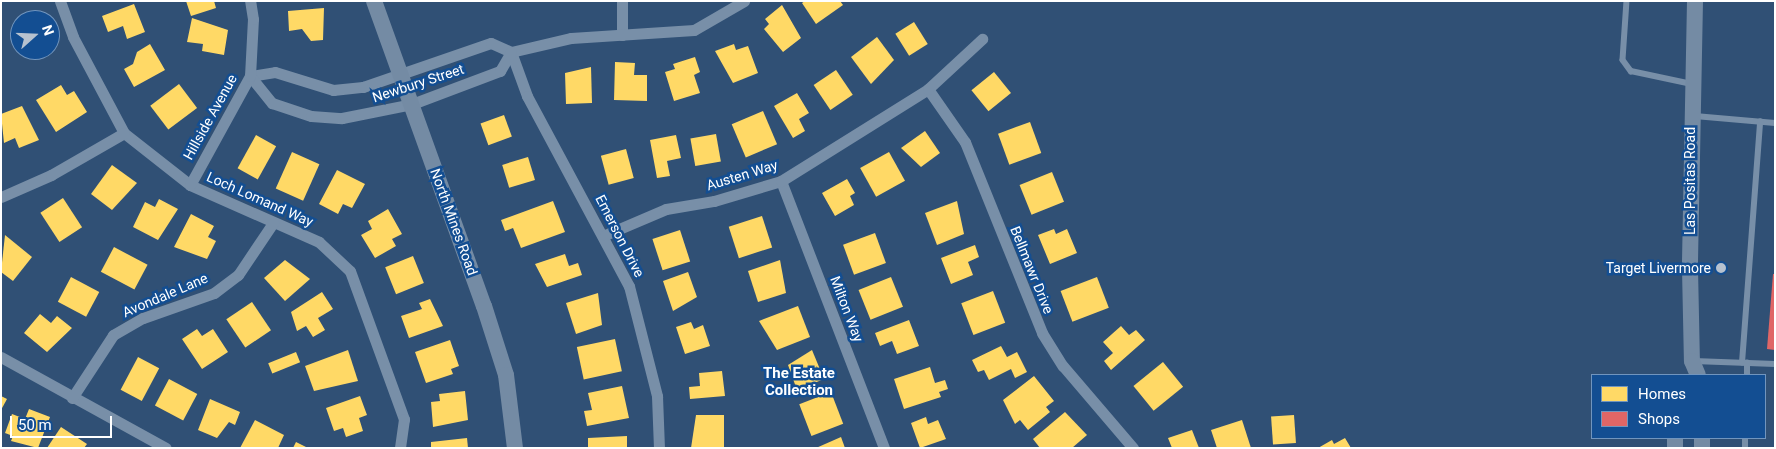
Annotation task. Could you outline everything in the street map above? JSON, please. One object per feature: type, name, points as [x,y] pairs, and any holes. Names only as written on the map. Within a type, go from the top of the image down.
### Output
[{"type":"main road","name":"North Mines Road","points":[[374,1],[412,104],[506,375],[515,448]]},
{"type":"main road","name":"Las Positas Road","points":[[1695,1],[1690,116],[1695,368]]},
{"type":"street","name":"Loch Lomand Way","points":[[60,1],[73,37],[124,133],[190,185],[319,242],[350,271],[404,419],[400,448]]},
{"type":"street","name":"Hillside Avenue","points":[[190,185],[250,76],[253,19],[250,1]]},
{"type":"street","points":[[622,1],[622,35]]},
{"type":"street","points":[[510,52],[571,38],[694,30],[744,1]]},
{"type":"street","name":"Austen Way","points":[[605,235],[666,209],[714,201],[781,181],[928,89],[982,39]]},
{"type":"street","name":"Newbury Street","points":[[491,43],[510,52],[500,71],[412,104],[342,118],[311,116],[272,103],[250,76],[275,72],[333,90],[402,76],[491,43]]},
{"type":"street","name":"Emerson Drive","points":[[510,52],[527,96],[605,235],[629,286],[646,340],[657,396],[659,448]]},
{"type":"street","name":"Bellmawr Drive","points":[[928,89],[968,150],[1042,333],[1063,366],[1132,448]]},
{"type":"street","points":[[1,197],[51,175],[124,133]]},
{"type":"street","name":"Milton Way","points":[[781,181],[884,448]]},
{"type":"street","name":"Avondale Lane","points":[[72,398],[113,335],[143,318],[214,293],[238,275],[273,223]]},
{"type":"street","points":[[1,357],[72,398],[166,448]]},
{"type":"lane","points":[[1627,1],[1623,60],[1631,71],[1692,84]]},
{"type":"lane","points":[[1690,116],[1775,123]]},
{"type":"lane","points":[[1746,374],[1744,363],[1760,122]]},
{"type":"lane","points":[[1695,368],[1744,363],[1775,364]]},
{"type":"building: Homes","points":[[186,1],[214,1],[216,8],[191,16]]},
{"type":"building: Homes","points":[[805,1],[840,1],[843,5],[816,24],[802,3]]},
{"type":"building: Homes","points":[[134,4],[145,32],[127,39],[123,26],[108,32],[102,16]]},
{"type":"building: Homes","points":[[782,5],[801,38],[783,52],[764,29],[769,24],[765,19]]},
{"type":"building: Homes","points":[[324,8],[323,40],[311,41],[302,29],[289,31],[288,11]]},
{"type":"building: Homes","points":[[192,18],[228,30],[224,55],[202,51],[203,44],[187,42]]},
{"type":"building: Homes","points":[[914,22],[928,44],[909,56],[895,34]]},
{"type":"building: Homes","points":[[877,37],[894,60],[871,84],[851,57]]},
{"type":"building: Homes","points":[[150,44],[165,70],[134,87],[124,69],[133,64],[137,52]]},
{"type":"building: Homes","points":[[734,44],[736,50],[748,46],[758,73],[733,83],[715,51]]},
{"type":"building: Homes","points":[[695,57],[700,72],[694,75],[700,93],[674,101],[665,72],[675,69],[673,64]]},
{"type":"building: Homes","points":[[615,62],[635,63],[634,75],[647,75],[647,101],[614,100]]},
{"type":"building: Homes","points":[[591,67],[592,103],[566,104],[565,73]]},
{"type":"building: Homes","points":[[836,70],[853,95],[830,110],[814,85]]},
{"type":"building: Homes","points":[[994,72],[1011,93],[988,111],[971,90]]},
{"type":"building: Homes","points":[[179,84],[197,108],[168,130],[150,106]]},
{"type":"building: Homes","points":[[61,85],[67,95],[74,91],[87,112],[56,132],[36,100]]},
{"type":"building: Homes","points":[[797,93],[809,113],[799,119],[805,131],[793,138],[774,106]]},
{"type":"building: Homes","points":[[22,106],[39,140],[19,148],[15,138],[4,143],[1,114]]},
{"type":"building: Homes","points":[[763,111],[777,144],[746,157],[732,124]]},
{"type":"building: Homes","points":[[504,115],[512,137],[488,145],[481,124]]},
{"type":"building: Homes","points":[[1030,122],[1041,153],[1009,165],[998,134]]},
{"type":"building: Homes","points":[[925,131],[940,153],[921,167],[901,148]]},
{"type":"building: Homes","points":[[716,134],[721,162],[695,166],[690,139]]},
{"type":"building: Homes","points":[[256,135],[276,146],[258,179],[238,168]]},
{"type":"building: Homes","points":[[676,135],[681,158],[667,161],[670,176],[657,178],[650,140]]},
{"type":"building: Homes","points":[[626,149],[634,178],[609,185],[601,156]]},
{"type":"building: Homes","points":[[292,152],[319,164],[303,201],[276,189]]},
{"type":"building: Homes","points":[[889,152],[905,181],[876,197],[860,168]]},
{"type":"building: Homes","points":[[528,157],[535,180],[509,188],[502,165]]},
{"type":"building: Homes","points":[[112,165],[137,183],[112,210],[91,194]]},
{"type":"building: Homes","points":[[337,170],[365,184],[352,208],[343,204],[338,214],[319,204]]},
{"type":"building: Homes","points":[[1052,172],[1064,202],[1032,215],[1020,185]]},
{"type":"building: Homes","points":[[847,179],[855,193],[850,196],[854,205],[835,216],[822,193]]},
{"type":"building: Homes","points":[[63,198],[82,227],[59,242],[40,213]]},
{"type":"building: Homes","points":[[159,199],[178,209],[158,240],[133,227],[145,202],[155,207]]},
{"type":"building: Homes","points":[[553,201],[565,232],[521,248],[513,228],[505,231],[501,220]]},
{"type":"building: Homes","points":[[957,201],[964,234],[937,245],[925,213]]},
{"type":"building: Homes","points":[[388,209],[402,234],[392,239],[396,246],[375,258],[361,235],[372,229],[368,221]]},
{"type":"building: Homes","points":[[191,214],[214,226],[208,237],[216,241],[207,259],[174,247]]},
{"type":"building: Homes","points":[[762,216],[772,247],[739,258],[729,227]]},
{"type":"building: Homes","points":[[1054,229],[1056,234],[1067,229],[1077,253],[1050,264],[1038,235]]},
{"type":"building: Homes","points":[[680,230],[690,261],[663,270],[652,239]]},
{"type":"building: Homes","points":[[875,233],[886,263],[854,275],[843,245]]},
{"type":"building: Homes","points":[[5,235],[32,257],[13,281],[1,272]]},
{"type":"building: Homes","points":[[975,245],[979,257],[968,262],[973,275],[951,284],[941,258]]},
{"type":"building: Homes","points":[[114,247],[148,265],[134,290],[101,272]]},
{"type":"building: Homes","points":[[565,254],[569,266],[578,263],[582,275],[547,287],[535,264]]},
{"type":"building: Homes","points":[[413,256],[424,283],[396,294],[385,267]]},
{"type":"building: Homes","points":[[285,260],[310,279],[285,301],[264,278]]},
{"type":"building: Homes","points":[[780,260],[786,293],[758,302],[748,271]]},
{"type":"building: Homes","points":[[688,272],[697,297],[673,311],[663,281]]},
{"type":"building: Homes","points":[[71,277],[99,292],[86,317],[58,302]]},
{"type":"building: Homes","points":[[891,277],[903,307],[871,320],[859,290]]},
{"type":"building: Homes","points":[[1097,277],[1109,308],[1072,322],[1061,291]]},
{"type":"building: Homes","points":[[993,291],[1005,323],[973,335],[961,303]]},
{"type":"building: Homes","points":[[322,292],[333,309],[318,318],[325,330],[313,337],[306,326],[297,331],[291,312]]},
{"type":"building: Homes","points":[[598,293],[602,325],[576,334],[566,303]]},
{"type":"building: Homes","points":[[430,299],[443,326],[409,338],[401,316],[422,309],[419,303]]},
{"type":"building: Homes","points":[[252,302],[271,330],[245,348],[226,319]]},
{"type":"building: Homes","points":[[798,306],[810,337],[777,350],[759,321]]},
{"type":"building: Homes","points":[[40,314],[51,323],[57,316],[72,328],[47,352],[24,333]]},
{"type":"building: Homes","points":[[909,320],[919,346],[897,354],[892,341],[880,346],[875,333]]},
{"type":"building: Homes","points":[[691,322],[694,329],[703,325],[710,346],[685,354],[676,327]]},
{"type":"building: Homes","points":[[1121,326],[1129,335],[1136,330],[1145,340],[1111,370],[1104,361],[1113,353],[1103,342]]},
{"type":"building: Homes","points":[[197,329],[202,336],[213,329],[228,352],[202,369],[182,339]]},
{"type":"building: Homes","points":[[615,339],[622,371],[584,379],[577,347]]},
{"type":"building: Homes","points":[[450,340],[459,366],[451,369],[453,374],[426,383],[415,352]]},
{"type":"building: Homes","points":[[1001,346],[1007,357],[1017,352],[1027,372],[1015,378],[1011,369],[989,380],[984,370],[978,372],[972,360]]},
{"type":"building: Homes","points":[[348,350],[358,381],[314,391],[305,366]]},
{"type":"building: Homes","points":[[812,350],[824,379],[797,390],[788,365]]},
{"type":"building: Homes","points":[[296,352],[300,362],[272,373],[268,363]]},
{"type":"building: Homes","points":[[138,357],[159,368],[142,401],[121,390]]},
{"type":"building: Homes","points":[[1163,362],[1183,387],[1154,411],[1133,386]]},
{"type":"building: Homes","points":[[930,367],[935,383],[945,380],[948,389],[939,392],[941,397],[904,409],[894,379]]},
{"type":"building: Homes","points":[[722,371],[725,396],[690,399],[689,387],[700,386],[699,373]]},
{"type":"building: Homes","points":[[1034,376],[1054,401],[1046,407],[1050,412],[1028,430],[1020,420],[1015,424],[1003,400]]},
{"type":"building: Homes","points":[[169,379],[197,394],[183,421],[155,405]]},
{"type":"building: Homes","points":[[622,386],[629,418],[587,426],[584,411],[592,410],[588,393]]},
{"type":"building: Homes","points":[[465,391],[468,420],[433,427],[431,402],[440,401],[439,394]]},
{"type":"building: Homes","points":[[831,392],[843,424],[811,436],[799,404]]},
{"type":"building: Homes","points":[[1,396],[7,399],[1,410]]},
{"type":"building: Homes","points":[[360,396],[367,415],[359,418],[363,431],[346,437],[343,428],[334,431],[326,408]]},
{"type":"building: Homes","points":[[210,399],[240,412],[235,425],[229,422],[217,438],[198,430]]},
{"type":"building: Homes","points":[[29,409],[50,417],[38,448],[11,441],[13,436],[5,433],[12,414],[25,419]]},
{"type":"building: Homes","points":[[1065,412],[1087,435],[1072,448],[1040,448],[1033,439]]},
{"type":"building: Homes","points":[[696,415],[724,415],[724,448],[691,448]]},
{"type":"building: Homes","points":[[1294,415],[1296,443],[1273,445],[1271,417]]},
{"type":"building: Homes","points":[[926,417],[928,424],[938,420],[946,439],[920,448],[911,423]]},
{"type":"building: Homes","points":[[255,420],[284,435],[278,448],[240,448]]},
{"type":"building: Homes","points":[[1242,420],[1251,448],[1217,448],[1211,430]]},
{"type":"building: Homes","points":[[61,427],[87,444],[84,448],[47,448]]},
{"type":"building: Homes","points":[[1192,430],[1199,448],[1172,448],[1168,438]]},
{"type":"building: Homes","points":[[627,436],[627,448],[588,448],[588,438]]},
{"type":"building: Homes","points":[[841,437],[845,448],[816,448]]},
{"type":"building: Homes","points":[[467,438],[468,448],[431,448],[431,442]]},
{"type":"building: Homes","points":[[1345,438],[1351,448],[1318,448],[1332,440],[1334,444]]},
{"type":"building: Homes","points":[[296,442],[308,448],[293,448]]},
{"type":"building: Shops","points":[[1773,274],[1775,274],[1775,350],[1767,349]]},
{"type":"place","name":"Target Livermore","points":[[1721,268]]},
{"type":"district","name":"The Estate Collection","points":[[799,382]]}]
